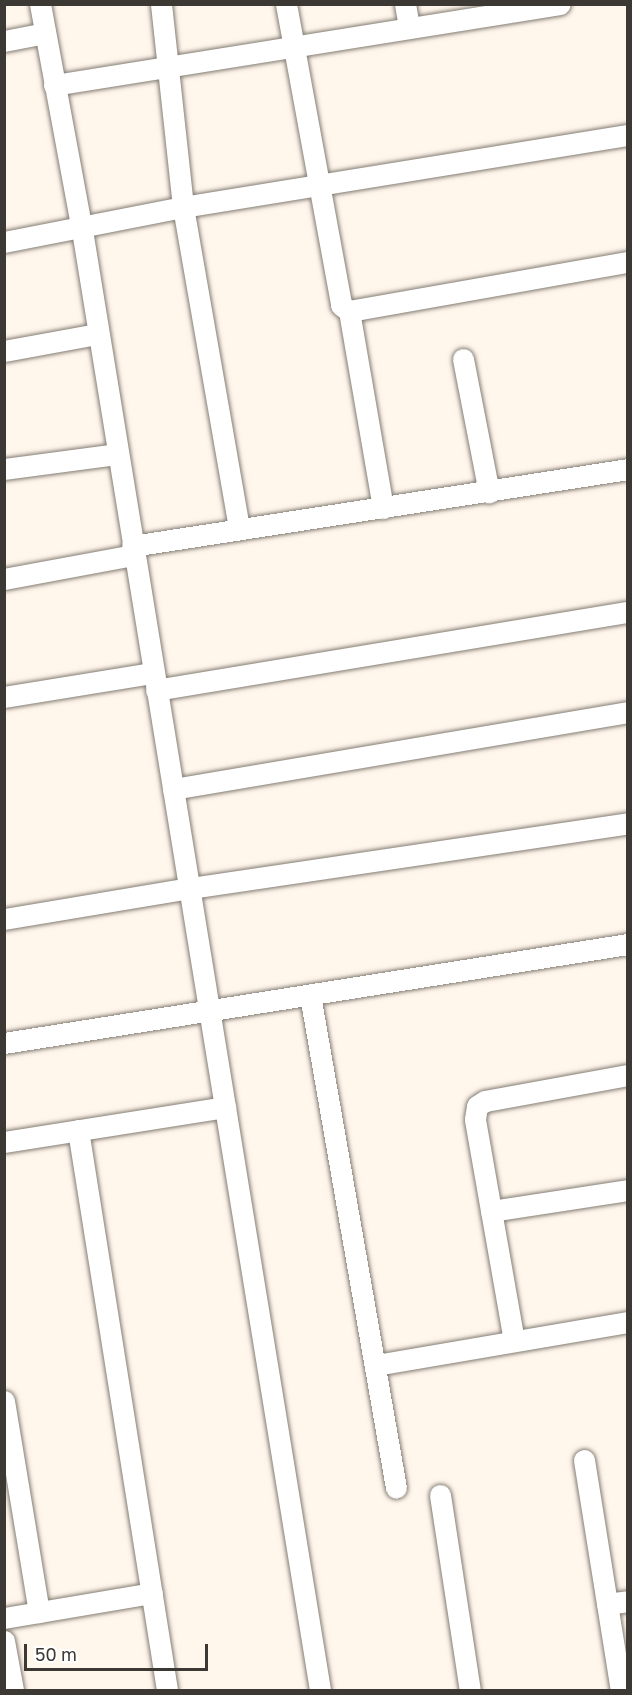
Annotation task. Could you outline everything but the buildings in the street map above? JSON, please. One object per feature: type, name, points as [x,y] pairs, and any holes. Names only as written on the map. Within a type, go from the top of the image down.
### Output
[{"type":"street","points":[[40,4],[82,230],[97,334],[212,1011],[225,1107],[320,1690]]},
{"type":"street","points":[[161,4],[183,207],[239,529]]},
{"type":"street","points":[[286,4],[317,187],[341,304],[350,311],[383,508]]},
{"type":"street","points":[[405,4],[409,27]]},
{"type":"street","points":[[54,85],[528,7],[560,4]]},
{"type":"street","points":[[4,41],[45,33]]},
{"type":"street","points":[[4,242],[82,230],[183,207],[627,135]]},
{"type":"street","points":[[350,311],[627,262]]},
{"type":"street","points":[[4,351],[97,334]]},
{"type":"street","points":[[463,359],[489,493]]},
{"type":"street","points":[[4,469],[117,454]]},
{"type":"street","points":[[4,579],[239,529],[489,493],[627,469]]},
{"type":"street","points":[[4,697],[155,681],[627,612]]},
{"type":"street","points":[[173,789],[627,712]]},
{"type":"street","points":[[4,919],[190,888],[627,823]]},
{"type":"street","points":[[4,1043],[627,944]]},
{"type":"street","points":[[310,995],[396,1488]]},
{"type":"street","points":[[514,1341],[475,1119],[477,1106],[485,1101],[627,1075]]},
{"type":"street","points":[[4,1142],[225,1107]]},
{"type":"street","points":[[78,1131],[167,1690]]},
{"type":"street","points":[[491,1211],[627,1190]]},
{"type":"street","points":[[376,1365],[627,1322]]},
{"type":"street","points":[[4,1401],[39,1612]]},
{"type":"street","points":[[584,1460],[617,1602],[621,1690]]},
{"type":"street","points":[[440,1495],[470,1690]]},
{"type":"street","points":[[4,1618],[152,1593]]},
{"type":"street","points":[[4,1641],[13,1690]]}]
